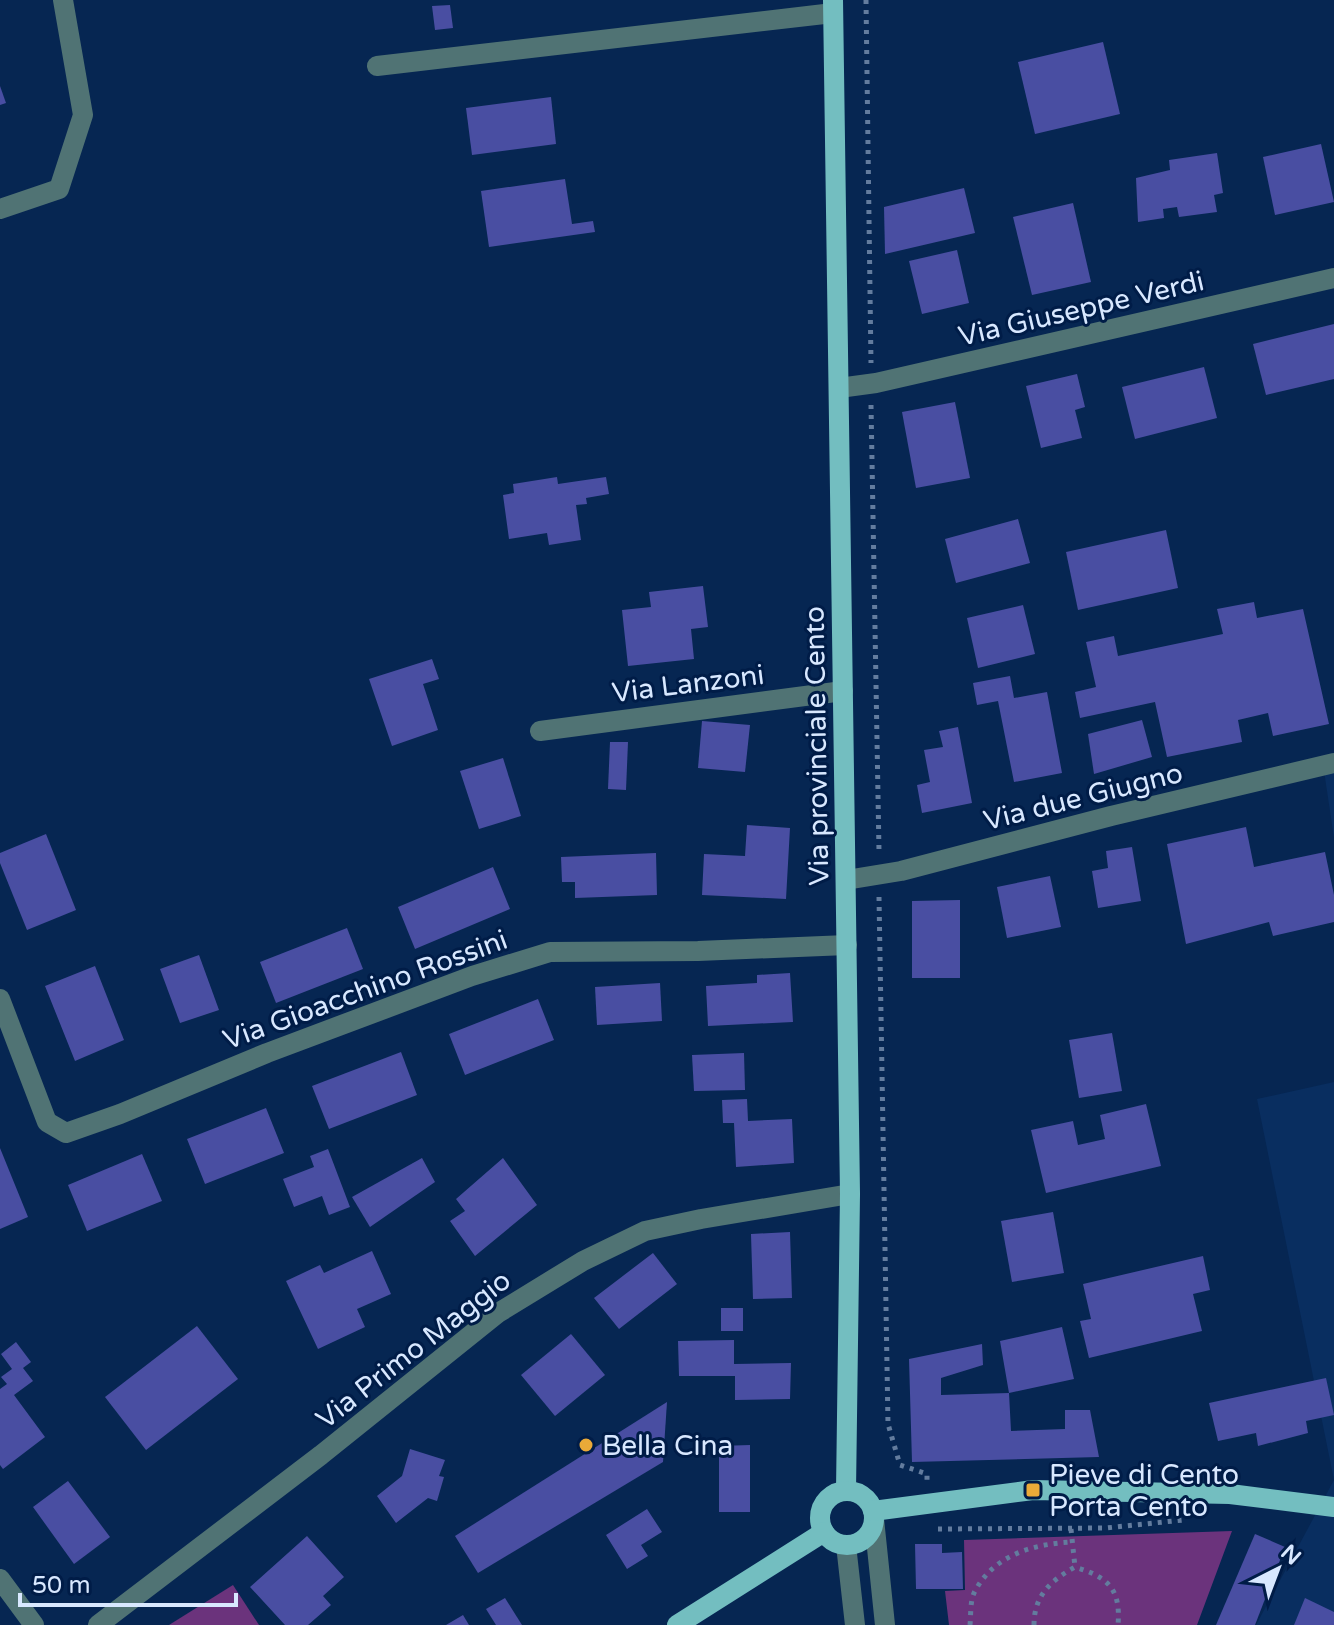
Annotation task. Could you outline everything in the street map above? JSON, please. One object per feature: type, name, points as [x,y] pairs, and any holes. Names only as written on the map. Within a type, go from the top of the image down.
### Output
[{"type":"main road","name":"Via provinciale Cento","points":[[833,6],[850,1194],[846,1491]]},
{"type":"main road","points":[[874,1515],[929,1503],[1033,1490],[1230,1494],[1334,1507]]},
{"type":"main road","points":[[846,1491],[863,1496],[874,1515],[865,1538],[853,1545],[833,1541],[824,1532],[820,1517],[825,1502],[846,1491]]},
{"type":"main road","points":[[677,1625],[824,1532]]},
{"type":"street","points":[[0,209],[59,189],[83,115],[63,0]]},
{"type":"street","points":[[377,66],[833,6]]},
{"type":"street","name":"Via Giuseppe Verdi","points":[[839,388],[871,384],[1334,278]]},
{"type":"street","name":"Via Lanzoni","points":[[540,731],[843,691]]},
{"type":"street","name":"Via due Giugno","points":[[846,880],[901,871],[1127,812],[1334,763]]},
{"type":"street","name":"Via Gioacchino Rossini","points":[[0,999],[47,1122],[66,1133],[472,976],[550,952],[698,951],[847,945]]},
{"type":"street","name":"Via Primo Maggio","points":[[98,1625],[321,1455],[498,1313],[583,1261],[645,1231],[850,1194]]},
{"type":"street","points":[[874,1515],[885,1625]]},
{"type":"street","points":[[846,1545],[855,1625]]},
{"type":"street","points":[[0,1579],[34,1625]]},
{"type":"path","points":[[866,0],[888,1424],[900,1465]]},
{"type":"path","points":[[929,1503],[931,1529],[1106,1528],[1190,1519]]},
{"type":"path","points":[[1071,1529],[1075,1567]]},
{"type":"path","points":[[970,1625],[973,1596],[987,1574],[1012,1554],[1043,1543],[1072,1542]]},
{"type":"path","points":[[1034,1625],[1034,1607],[1045,1588],[1075,1567],[1099,1574],[1115,1591],[1118,1625]]},
{"type":"shaded area","points":[[1334,762],[1334,838],[1323,764]]},
{"type":"shaded area","points":[[1334,1082],[1334,1480],[1257,1099]]},
{"type":"shaded area","points":[[1334,1480],[1334,1625],[1256,1625]]},
{"type":"shaded area","points":[[1232,1531],[1197,1625],[949,1625],[945,1591],[965,1590],[964,1540]]},
{"type":"shaded area","points":[[233,1585],[259,1625],[169,1625]]},
{"type":"building","points":[[450,5],[453,28],[435,30],[432,6]]},
{"type":"building","points":[[1103,42],[1120,114],[1035,134],[1018,62]]},
{"type":"building","points":[[0,86],[6,103],[0,105]]},
{"type":"building","points":[[551,97],[556,144],[472,155],[466,108]]},
{"type":"building","points":[[1321,144],[1334,202],[1275,215],[1263,157]]},
{"type":"building","points":[[1217,153],[1223,193],[1214,195],[1217,212],[1179,217],[1177,207],[1163,209],[1164,218],[1138,222],[1136,178],[1170,170],[1169,160]]},
{"type":"building","points":[[565,179],[572,224],[593,221],[595,232],[489,247],[481,191]]},
{"type":"building","points":[[964,188],[975,233],[885,254],[884,207]]},
{"type":"building","points":[[1073,203],[1091,282],[1032,295],[1013,217]]},
{"type":"building","points":[[957,250],[969,303],[922,314],[909,261]]},
{"type":"building","points":[[1334,324],[1334,379],[1266,395],[1253,344]]},
{"type":"building","points":[[1204,367],[1217,418],[1135,439],[1122,387]]},
{"type":"building","points":[[1077,374],[1085,407],[1075,410],[1082,438],[1041,448],[1026,386]]},
{"type":"building","points":[[955,402],[970,478],[916,488],[902,412]]},
{"type":"building","points":[[557,477],[558,484],[606,477],[609,494],[586,498],[587,504],[576,505],[581,540],[549,545],[547,533],[509,539],[503,495],[514,493],[513,484]]},
{"type":"building","points":[[1018,519],[1030,563],[956,583],[945,539]]},
{"type":"building","points":[[1166,530],[1178,588],[1078,610],[1066,552]]},
{"type":"building","points":[[703,586],[708,627],[691,629],[694,659],[628,666],[622,610],[651,607],[649,592]]},
{"type":"building","points":[[1254,602],[1257,618],[1303,609],[1329,724],[1273,736],[1268,713],[1238,720],[1242,742],[1167,757],[1155,702],[1080,718],[1075,692],[1096,687],[1086,642],[1114,636],[1118,656],[1223,634],[1217,609]]},
{"type":"building","points":[[1023,605],[1035,654],[978,668],[967,618]]},
{"type":"building","points":[[432,659],[439,679],[423,684],[438,730],[392,746],[369,679]]},
{"type":"building","points":[[1010,676],[1014,698],[1047,692],[1062,773],[1014,782],[998,701],[977,705],[973,683]]},
{"type":"building","points":[[1142,720],[1152,757],[1094,774],[1088,734]]},
{"type":"building","points":[[702,721],[750,725],[745,772],[698,768]]},
{"type":"building","points":[[958,727],[972,803],[922,813],[917,785],[930,782],[924,750],[943,747],[939,731]]},
{"type":"building","points":[[610,742],[628,742],[626,790],[608,789]]},
{"type":"building","points":[[503,758],[521,816],[479,829],[460,771]]},
{"type":"building","points":[[747,825],[790,828],[786,899],[702,895],[704,854],[745,856]]},
{"type":"building","points":[[1246,827],[1254,867],[1325,852],[1334,895],[1334,922],[1273,936],[1269,922],[1186,944],[1167,844]]},
{"type":"building","points":[[46,834],[76,910],[27,930],[0,863],[0,853]]},
{"type":"building","points":[[1132,847],[1141,901],[1098,908],[1092,871],[1108,868],[1106,851]]},
{"type":"building","points":[[656,853],[657,895],[575,898],[575,882],[562,882],[561,857]]},
{"type":"building","points":[[493,867],[510,909],[415,949],[398,907]]},
{"type":"building","points":[[1050,876],[1061,927],[1007,938],[997,887]]},
{"type":"building","points":[[960,900],[960,978],[912,978],[912,901]]},
{"type":"building","points":[[347,928],[363,969],[276,1003],[260,962]]},
{"type":"building","points":[[199,955],[219,1010],[180,1023],[160,969]]},
{"type":"building","points":[[95,966],[124,1040],[75,1061],[45,986]]},
{"type":"building","points":[[790,973],[793,1022],[708,1026],[706,986],[757,983],[757,975]]},
{"type":"building","points":[[660,983],[662,1021],[597,1025],[595,987]]},
{"type":"building","points":[[538,999],[554,1040],[465,1075],[449,1034]]},
{"type":"building","points":[[1112,1033],[1122,1091],[1079,1098],[1069,1040]]},
{"type":"building","points":[[401,1052],[417,1095],[329,1129],[312,1086]]},
{"type":"building","points":[[744,1053],[745,1090],[694,1091],[692,1055]]},
{"type":"building","points":[[747,1099],[748,1121],[792,1119],[794,1163],[736,1167],[734,1123],[723,1123],[722,1100]]},
{"type":"building","points":[[1146,1104],[1161,1166],[1046,1193],[1031,1130],[1073,1121],[1078,1145],[1105,1139],[1100,1115]]},
{"type":"building","points":[[266,1108],[284,1153],[205,1184],[187,1139]]},
{"type":"building","points":[[0,1148],[28,1217],[0,1229]]},
{"type":"building","points":[[328,1149],[350,1207],[329,1215],[322,1196],[294,1207],[283,1179],[314,1167],[310,1156]]},
{"type":"building","points":[[142,1154],[162,1201],[87,1231],[68,1185]]},
{"type":"building","points":[[422,1158],[435,1182],[370,1227],[352,1197]]},
{"type":"building","points":[[503,1158],[537,1205],[475,1256],[450,1221],[465,1211],[456,1199]]},
{"type":"building","points":[[1053,1212],[1064,1273],[1012,1282],[1001,1221]]},
{"type":"building","points":[[790,1232],[792,1298],[753,1299],[751,1234]]},
{"type":"building","points":[[372,1251],[391,1294],[357,1309],[365,1327],[318,1349],[286,1281],[320,1265],[324,1273]]},
{"type":"building","points":[[653,1253],[677,1284],[619,1329],[594,1298]]},
{"type":"building","points":[[1203,1256],[1210,1290],[1193,1294],[1202,1331],[1089,1358],[1080,1321],[1091,1319],[1083,1284]]},
{"type":"building","points":[[721,1308],[743,1308],[743,1331],[721,1331]]},
{"type":"building","points":[[197,1326],[238,1379],[146,1450],[105,1397]]},
{"type":"building","points":[[1062,1327],[1074,1379],[1009,1393],[1000,1341]]},
{"type":"building","points":[[571,1334],[605,1375],[555,1416],[521,1375]]},
{"type":"building","points":[[734,1340],[734,1364],[791,1363],[790,1399],[735,1400],[735,1376],[679,1376],[678,1341]]},
{"type":"building","points":[[16,1342],[31,1362],[23,1368],[33,1381],[14,1395],[45,1437],[3,1469],[0,1465],[0,1389],[7,1384],[1,1377],[12,1369],[1,1354]]},
{"type":"building","points":[[982,1344],[983,1365],[941,1378],[941,1395],[1009,1393],[1011,1431],[1065,1429],[1065,1410],[1090,1410],[1099,1457],[912,1462],[909,1359]]},
{"type":"building","points":[[1326,1378],[1334,1415],[1306,1421],[1308,1433],[1258,1446],[1256,1433],[1218,1441],[1209,1403]]},
{"type":"building","points":[[667,1402],[663,1462],[478,1573],[455,1536]]},
{"type":"building","points":[[750,1445],[750,1512],[719,1512],[719,1446]]},
{"type":"building","points":[[410,1449],[445,1460],[439,1476],[444,1477],[437,1501],[428,1498],[396,1523],[377,1496],[402,1476]]},
{"type":"building","points":[[68,1481],[110,1537],[74,1564],[33,1507]]},
{"type":"building","points":[[647,1509],[662,1532],[641,1545],[648,1556],[627,1569],[606,1535]]},
{"type":"building","points":[[1255,1534],[1285,1547],[1255,1625],[1216,1625]]},
{"type":"building","points":[[307,1536],[344,1577],[323,1596],[331,1605],[308,1625],[285,1625],[250,1587]]},
{"type":"building","points":[[915,1544],[942,1544],[942,1553],[962,1552],[963,1589],[916,1589]]},
{"type":"building","points":[[505,1598],[522,1625],[496,1625],[486,1609]]},
{"type":"building","points":[[1305,1598],[1334,1612],[1334,1625],[1294,1625]]},
{"type":"building","points":[[463,1615],[469,1625],[446,1625]]},
{"type":"place","name":"Bella Cina","points":[[586,1445]]},
{"type":"place","name":"Pieve di Cento Porta Cento","points":[[1033,1490]]}]
